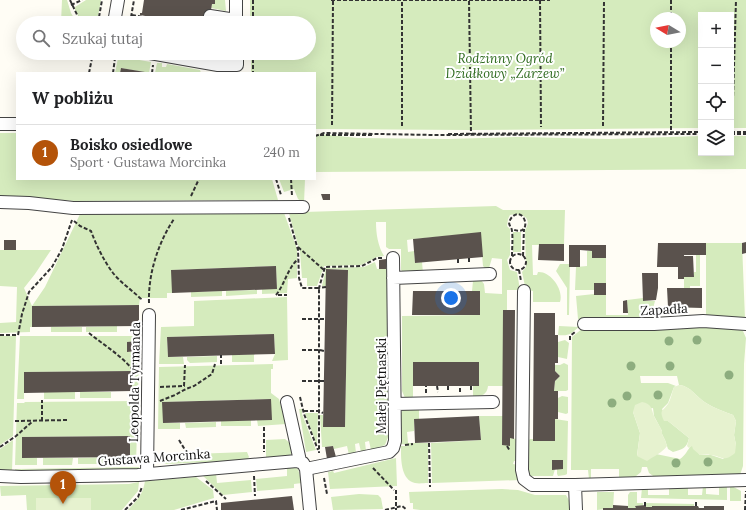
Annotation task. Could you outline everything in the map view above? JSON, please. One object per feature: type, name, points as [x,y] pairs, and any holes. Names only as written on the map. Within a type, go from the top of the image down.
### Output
[{"type":"street","points":[[115,16],[118,0]]},
{"type":"street","points":[[236,0],[236,16]]},
{"type":"street","points":[[190,60],[218,65],[237,64]]},
{"type":"street","points":[[0,124],[16,124]]},
{"type":"street","points":[[1,203],[29,203],[73,208],[295,208]]},
{"type":"street","name":"Małej Piętnastki","points":[[303,465],[322,466],[389,452],[393,448],[395,441],[395,404],[393,258]]},
{"type":"street","points":[[394,278],[490,274]]},
{"type":"street","points":[[524,291],[522,470],[524,479],[532,485],[746,480]]},
{"type":"street","name":"Leopolda Tyrmanda","points":[[147,474],[149,315]]},
{"type":"street","name":"Zapadła","points":[[584,324],[654,324],[703,321],[746,324]]},
{"type":"street","points":[[287,402],[303,465],[310,510]]},
{"type":"street","points":[[395,404],[493,402]]},
{"type":"street","name":"Gustawa Morcinka","points":[[0,476],[21,477],[147,474],[204,468],[303,465]]},
{"type":"street","points":[[575,485],[576,510]]},
{"type":"path","points":[[70,0],[78,16]]},
{"type":"path","points":[[72,5],[82,0]]},
{"type":"path","points":[[99,16],[102,0]]},
{"type":"path","points":[[134,0],[132,15],[137,16]]},
{"type":"path","points":[[253,0],[253,16]]},
{"type":"path","points":[[332,125],[332,0],[550,0]]},
{"type":"path","points":[[402,0],[402,126]]},
{"type":"path","points":[[469,0],[471,134]]},
{"type":"path","points":[[540,0],[541,126]]},
{"type":"path","points":[[603,126],[604,0]]},
{"type":"path","points":[[670,0],[671,12]]},
{"type":"path","points":[[731,120],[736,0]]},
{"type":"path","points":[[671,48],[671,133]]},
{"type":"path","points":[[90,72],[92,60]]},
{"type":"path","points":[[253,60],[253,72]]},
{"type":"path","points":[[316,135],[324,133],[698,133]]},
{"type":"path","points":[[316,135],[698,133]]},
{"type":"path","points":[[734,133],[746,133]]},
{"type":"path","points":[[149,315],[149,280],[164,234],[192,193],[198,180]]},
{"type":"path","points":[[291,180],[295,208],[299,278],[302,288],[326,287]]},
{"type":"path","points":[[519,214],[523,216],[526,220],[524,229],[523,256],[526,262],[523,269],[519,270],[515,270],[510,265],[509,261],[512,256],[512,229],[510,226],[511,217],[519,214]]},
{"type":"path","points":[[0,335],[18,334],[29,292],[52,267],[69,233],[72,218],[80,226],[91,231],[96,244],[113,273],[141,299],[141,301]]},
{"type":"path","points":[[512,229],[516,231],[524,229]]},
{"type":"path","points":[[297,246],[324,270]]},
{"type":"path","points":[[512,256],[516,254],[523,256]]},
{"type":"path","points":[[319,453],[319,288],[325,267],[362,266],[377,258],[393,258]]},
{"type":"path","points":[[287,295],[277,295],[289,272],[298,259]]},
{"type":"path","points":[[302,319],[325,319]]},
{"type":"path","points":[[89,334],[119,356],[132,368],[138,378]]},
{"type":"path","points":[[302,350],[324,351]]},
{"type":"path","points":[[221,355],[221,364]]},
{"type":"path","points":[[157,402],[175,396],[194,386],[212,374],[215,364]]},
{"type":"path","points":[[157,387],[184,386],[185,365]]},
{"type":"path","points":[[302,381],[324,381]]},
{"type":"path","points":[[300,397],[319,453],[327,494]]},
{"type":"path","points":[[42,400],[42,421]]},
{"type":"path","points":[[304,411],[320,411],[323,413]]},
{"type":"path","points":[[15,421],[68,420]]},
{"type":"path","points":[[0,447],[33,421]]},
{"type":"path","points":[[429,443],[430,487]]},
{"type":"path","points":[[363,458],[395,490],[396,510]]},
{"type":"path","points":[[125,510],[138,497],[142,486]]},
{"type":"path","points":[[745,510],[746,491]]},
{"type":"path","points":[[645,500],[645,506]]},
{"type":"path","points":[[181,510],[216,501],[217,510]]},
{"type":"path","points":[[696,501],[696,506]]},
{"type":"path","points":[[385,510],[402,506],[407,510]]},
{"type":"green space","points":[[62,0],[67,0],[73,16],[61,16]]},
{"type":"green space","points":[[86,0],[101,0],[98,16],[78,16],[75,7]]},
{"type":"green space","points":[[215,0],[225,0],[226,11],[211,8],[212,4],[215,4]]},
{"type":"green space","name":"Rodzinny Ogród Działkowy „Zarzew”","points":[[250,0],[746,0],[746,128],[734,128],[734,12],[698,12],[698,128],[471,130],[316,129],[316,72],[251,72],[251,60],[316,60],[316,16],[250,16]]},
{"type":"green space","points":[[118,60],[139,60],[151,62],[149,72],[121,68],[120,72],[115,72]]},
{"type":"green space","points":[[157,63],[162,63],[162,67],[166,67],[167,64],[200,70],[201,72],[155,72]]},
{"type":"green space","points":[[0,133],[16,133],[16,180],[272,180],[278,200],[75,201],[0,196]]},
{"type":"green space","points":[[320,134],[358,138],[447,139],[518,137],[610,139],[698,136],[698,156],[734,156],[734,136],[746,136],[746,169],[316,172],[316,135]]},
{"type":"green space","points":[[279,180],[305,180],[304,203],[298,199],[294,189],[284,192]]},
{"type":"green space","points":[[496,206],[503,210],[565,210],[564,244],[532,245],[533,275],[537,275],[538,272],[543,272],[555,282],[560,292],[560,302],[533,302],[533,291],[529,290],[525,286],[522,272],[526,267],[525,230],[528,222],[522,215],[510,215],[507,226],[510,229],[510,255],[507,260],[510,270],[517,272],[520,290],[507,290],[507,310],[503,310],[503,386],[488,386],[484,394],[473,396],[473,386],[479,386],[479,362],[413,362],[413,398],[405,398],[402,391],[402,316],[480,315],[480,292],[472,291],[473,281],[476,279],[481,280],[484,284],[485,293],[502,294],[502,259],[492,258],[489,268],[486,269],[483,266],[480,233],[413,239],[407,240],[408,252],[414,251],[415,263],[422,262],[423,273],[406,274],[401,270],[401,249],[389,249],[386,247],[386,222],[376,222],[378,240],[384,256],[377,257],[361,265],[324,266],[317,286],[307,286],[307,278],[302,278],[300,252],[288,210],[304,212]]},
{"type":"green space","points":[[283,210],[297,249],[297,278],[288,279],[287,293],[262,294],[262,289],[277,289],[276,266],[172,270],[172,293],[167,293],[167,298],[140,298],[139,305],[32,306],[45,287],[81,212]]},
{"type":"green space","points":[[513,232],[521,232],[521,252],[513,252]]},
{"type":"green space","points":[[706,243],[742,243],[745,319],[706,317]]},
{"type":"green space","points":[[0,250],[51,250],[24,288],[32,306],[32,327],[30,327],[30,332],[0,333],[0,323],[16,322],[17,287],[0,286]]},
{"type":"green space","points":[[587,251],[592,251],[592,258],[606,258],[606,283],[594,283],[594,290],[575,290],[576,267],[587,266]]},
{"type":"green space","points":[[696,255],[700,255],[700,286],[690,286],[690,288],[684,288],[684,277],[694,277],[694,272],[696,272]]},
{"type":"green space","points":[[375,262],[377,269],[387,269],[388,273],[388,437],[385,445],[371,450],[369,441],[365,442],[366,451],[361,452],[359,443],[355,444],[356,453],[349,455],[347,446],[334,449],[333,446],[322,447],[320,415],[323,415],[323,427],[345,427],[348,270],[326,269],[326,286],[322,286],[326,268],[364,267]]},
{"type":"green space","points":[[560,264],[570,264],[569,315],[567,315],[567,288],[556,271]]},
{"type":"green space","points":[[257,290],[257,294],[226,296],[226,291]]},
{"type":"green space","points":[[222,291],[222,296],[191,297],[191,292]]},
{"type":"green space","points":[[594,294],[606,295],[606,315],[628,315],[627,300],[643,298],[643,301],[655,301],[652,312],[649,316],[633,318],[578,319],[576,296]]},
{"type":"green space","points":[[287,297],[288,360],[272,361],[275,354],[274,334],[167,337],[168,357],[183,357],[184,364],[159,364],[161,327],[194,326],[194,301]]},
{"type":"green space","points":[[685,306],[685,314],[662,315],[668,307]]},
{"type":"green space","points":[[117,326],[117,332],[86,332],[86,327]]},
{"type":"green space","points":[[559,326],[579,327],[570,334],[558,335]]},
{"type":"green space","points":[[736,326],[743,331],[746,338],[744,364],[743,466],[740,475],[656,478],[649,473],[647,467],[642,467],[641,472],[635,477],[619,478],[619,469],[591,469],[591,479],[589,479],[588,470],[571,470],[572,337],[583,328]],"holes":[[[640,376],[677,376],[679,385],[687,387],[702,401],[709,405],[733,415],[736,421],[734,435],[736,445],[723,459],[711,455],[700,455],[692,445],[680,459],[656,454],[637,455],[640,433],[633,412],[653,408],[654,416],[662,431],[668,449],[673,452],[686,446],[689,438],[668,421],[662,409],[668,403],[674,387],[676,386],[668,383],[641,383]]]},
{"type":"green space","points":[[51,327],[82,327],[82,332],[51,332]]},
{"type":"green space","points":[[0,336],[16,336],[13,436],[0,445]]},
{"type":"green space","points":[[20,336],[138,336],[139,341],[127,342],[128,352],[139,351],[138,398],[132,398],[132,371],[24,372],[24,399],[17,399]]},
{"type":"green space","points":[[565,340],[569,343],[567,359],[558,357],[558,342]]},
{"type":"green space","points":[[254,354],[254,362],[232,362],[232,355]]},
{"type":"green space","points":[[217,356],[217,362],[190,363],[187,360],[187,357]]},
{"type":"green space","points":[[564,363],[568,365],[568,390],[554,391],[555,381],[560,376],[555,371],[555,365]]},
{"type":"green space","points":[[273,364],[273,369],[271,369],[271,393],[279,399],[286,424],[258,426],[257,420],[271,399],[163,402],[163,423],[180,423],[180,429],[158,429],[159,367]]},
{"type":"green space","points":[[679,385],[687,387],[702,401],[709,405],[733,415],[736,421],[734,435],[736,445],[735,453],[728,458],[700,455],[693,449],[692,446],[689,448],[687,446],[689,438],[668,421],[664,421],[662,411],[669,402],[674,387]]},
{"type":"green space","points":[[44,392],[75,392],[75,399],[44,399]]},
{"type":"green space","points":[[80,392],[111,392],[111,398],[80,398]]},
{"type":"green space","points":[[562,396],[568,397],[568,413],[566,414],[558,412],[558,398]]},
{"type":"green space","points":[[138,401],[136,463],[113,464],[113,457],[130,457],[130,436],[22,437],[22,458],[37,458],[37,465],[15,465],[17,403]]},
{"type":"green space","points":[[642,402],[651,407],[667,446],[660,453],[647,461],[637,456],[640,433],[633,412],[635,405]]},
{"type":"green space","points":[[419,407],[419,419],[414,419],[414,431],[407,432],[408,443],[428,443],[428,483],[417,483],[406,478],[401,462],[401,446],[408,445],[401,444],[401,413],[404,408]]},
{"type":"green space","points":[[299,409],[302,409],[302,414],[316,450],[306,452]]},
{"type":"green space","points":[[305,413],[318,413],[317,446]]},
{"type":"green space","points":[[479,416],[503,416],[502,445],[509,445],[510,438],[517,439],[518,461],[514,461],[513,464],[518,465],[521,480],[432,483],[431,443],[481,440]]},
{"type":"green space","points":[[555,419],[568,421],[567,474],[558,476],[557,469],[563,469],[563,460],[552,460],[552,469],[555,469],[553,476],[530,476],[528,473],[528,441],[533,439],[533,441],[554,441]]},
{"type":"green space","points":[[251,420],[251,426],[221,426],[221,421]]},
{"type":"green space","points":[[216,422],[216,427],[186,428],[185,423]]},
{"type":"green space","points":[[285,439],[291,444],[294,451],[290,455],[266,458],[266,440]]},
{"type":"green space","points":[[13,440],[12,471],[0,470],[0,449]]},
{"type":"green space","points":[[247,452],[249,457],[247,460],[167,464],[162,460],[166,455]]},
{"type":"green space","points":[[108,457],[108,464],[78,464],[78,458]]},
{"type":"green space","points":[[43,458],[73,458],[72,465],[43,465]]},
{"type":"green space","points":[[396,458],[397,486],[330,489],[328,472],[333,471],[334,473]]},
{"type":"green space","points":[[287,466],[298,469],[302,483],[294,484],[294,488],[257,491],[256,479],[287,476]]},
{"type":"green space","points":[[139,467],[139,470],[15,471],[15,469]]},
{"type":"green space","points":[[216,473],[217,483],[251,480],[252,492],[223,495],[201,474]]},
{"type":"green space","points":[[196,477],[213,490],[214,498],[174,510],[128,510],[141,494],[145,481]]},
{"type":"green space","points":[[139,482],[138,491],[122,510],[91,510],[90,498],[36,498],[36,510],[27,510],[26,495],[1,496],[0,486],[129,484]]},
{"type":"green space","points":[[730,485],[741,491],[741,501],[730,501]]},
{"type":"green space","points":[[703,486],[706,486],[706,494],[719,495],[719,486],[727,486],[727,500],[641,498],[642,488],[648,488],[648,495],[669,495],[669,487],[688,487],[688,495],[702,495]]},
{"type":"green space","points":[[502,489],[518,490],[535,495],[566,495],[571,504],[572,510],[420,510],[413,509],[413,503],[410,503],[409,492]]},
{"type":"green space","points":[[597,492],[614,492],[613,508],[597,510]]},
{"type":"green space","points":[[630,492],[637,492],[637,503],[643,503],[643,506],[628,508],[628,495]]},
{"type":"green space","points":[[359,494],[378,495],[381,498],[383,509],[333,510],[331,497]]},
{"type":"green space","points":[[36,498],[91,498],[91,510],[36,510]]},
{"type":"green space","points":[[646,503],[694,504],[694,506],[646,507]]},
{"type":"building","points":[[144,0],[215,0],[215,4],[212,4],[210,16],[145,16],[140,15],[140,13],[142,13]]},
{"type":"building","points":[[121,68],[145,72],[120,72]]},
{"type":"building","points":[[321,194],[330,194],[330,200],[323,200]]},
{"type":"building","points":[[481,232],[483,257],[415,263],[413,239]]},
{"type":"building","points":[[4,240],[16,240],[16,250],[4,250]]},
{"type":"building","points":[[746,242],[746,253],[742,254],[742,243]]},
{"type":"building","points":[[658,243],[706,243],[706,255],[684,255],[693,256],[694,277],[684,277],[684,279],[678,279],[678,267],[657,267]]},
{"type":"building","points":[[539,244],[564,244],[564,261],[538,260]]},
{"type":"building","points":[[569,245],[606,245],[606,258],[592,258],[592,251],[580,250],[580,267],[569,267]]},
{"type":"building","points":[[386,259],[386,269],[379,269],[379,260]]},
{"type":"building","points":[[276,266],[277,289],[172,293],[171,270]]},
{"type":"building","points":[[326,269],[348,270],[345,427],[323,427]]},
{"type":"building","points":[[642,273],[658,273],[656,300],[643,301]]},
{"type":"building","points":[[594,283],[606,283],[606,295],[594,295]]},
{"type":"building","points":[[667,288],[702,288],[702,308],[668,307]]},
{"type":"building","points":[[413,291],[480,291],[480,315],[412,315]]},
{"type":"building","points":[[627,300],[628,313],[623,313],[623,301]]},
{"type":"building","points":[[139,305],[139,326],[32,327],[32,306]]},
{"type":"building","points":[[503,310],[515,310],[514,439],[510,438],[510,446],[502,445]]},
{"type":"building","points":[[534,313],[555,313],[555,335],[558,335],[558,363],[555,363],[555,371],[560,376],[555,381],[554,391],[558,391],[558,419],[555,419],[555,441],[533,441]]},
{"type":"building","points":[[274,334],[275,354],[168,357],[167,337]]},
{"type":"building","points":[[137,341],[138,351],[127,352],[127,342]]},
{"type":"building","points":[[413,362],[479,362],[479,386],[413,386]]},
{"type":"building","points":[[132,371],[132,391],[24,393],[24,372]]},
{"type":"building","points":[[271,399],[272,420],[163,423],[162,402]]},
{"type":"building","points":[[479,416],[481,440],[415,443],[414,419]]},
{"type":"building","points":[[130,436],[130,457],[22,458],[22,437]]},
{"type":"building","points":[[333,446],[336,457],[327,459],[325,447]]},
{"type":"building","points":[[552,460],[563,460],[563,469],[552,470]]},
{"type":"building","points":[[292,496],[294,510],[221,510],[221,503]]},
{"type":"building","points":[[613,505],[628,506],[628,508],[636,508],[635,506],[646,505],[646,507],[698,506],[699,508],[704,508],[704,506],[724,506],[724,510],[603,510],[603,508],[613,508]]},
{"type":"place","name":"Boisko osiedlowe","points":[[63,504]]}]
